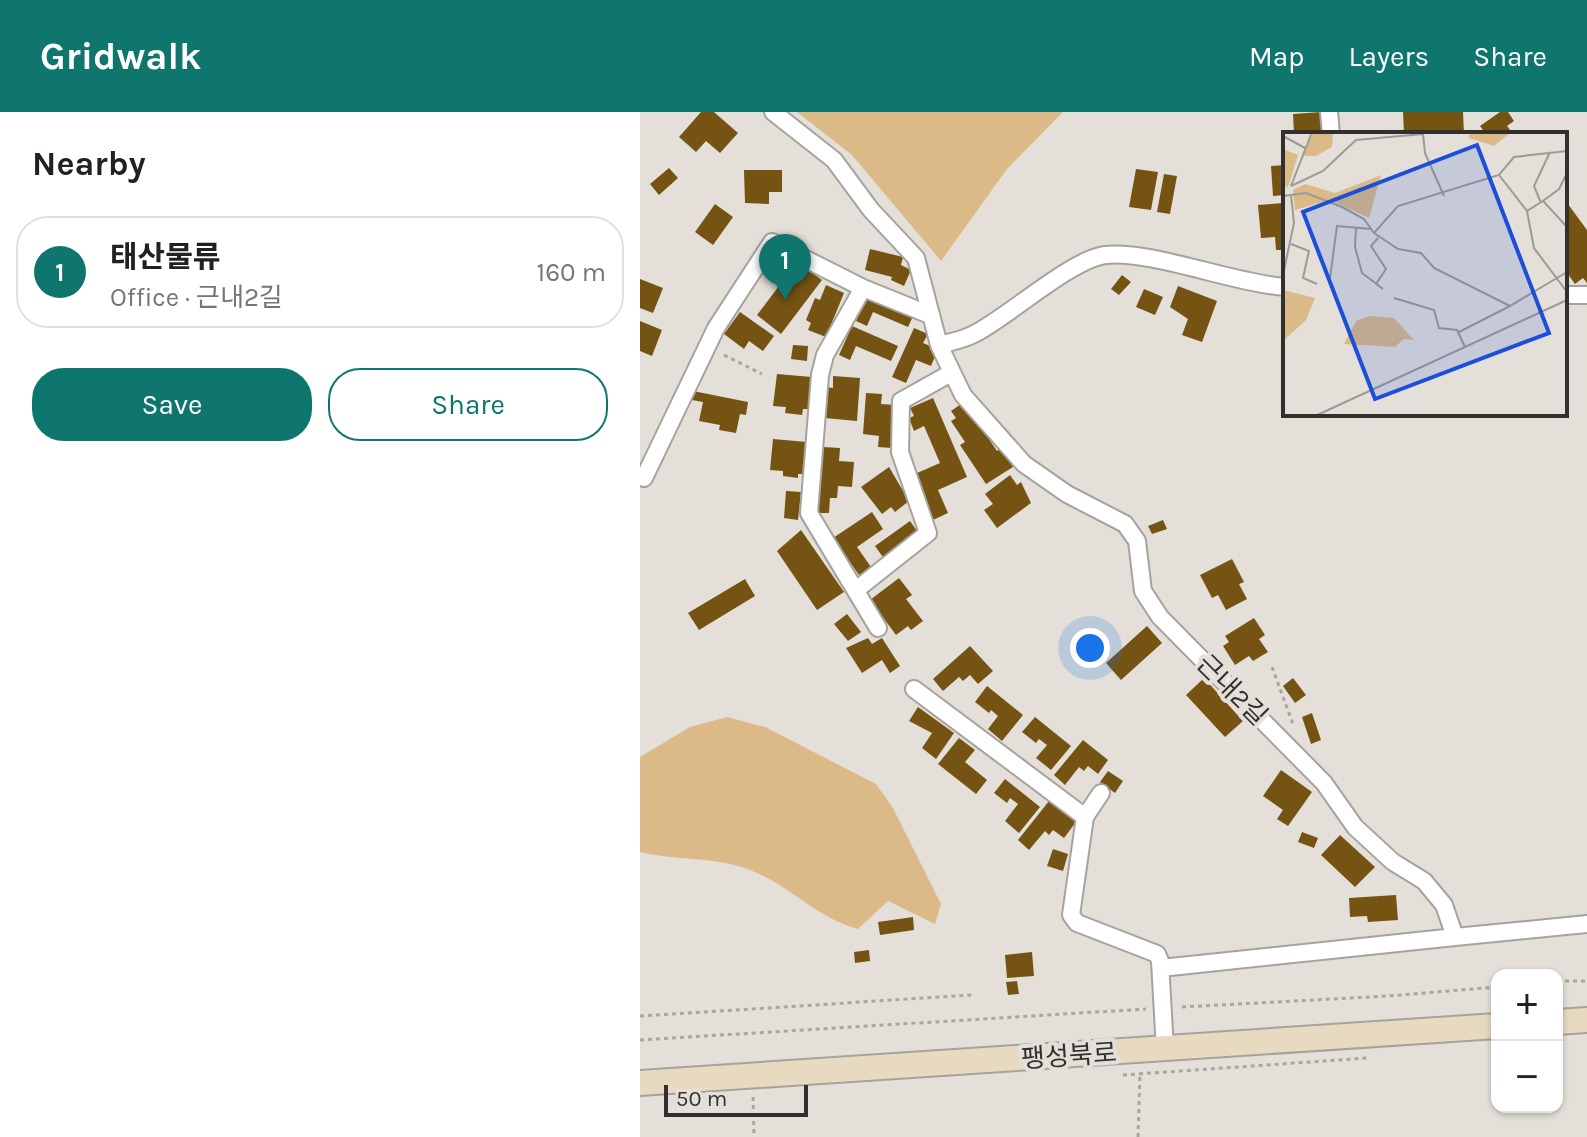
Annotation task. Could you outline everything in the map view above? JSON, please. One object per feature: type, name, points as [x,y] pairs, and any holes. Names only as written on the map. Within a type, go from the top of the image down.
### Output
[{"type":"main road","points":[[1563,1022],[1587,1020]]},
{"type":"main road","name":"팽성북로","points":[[640,1083],[1491,1026]]},
{"type":"street","name":"근내2길","points":[[773,112],[834,160],[871,210],[916,258],[939,345],[963,395],[1024,464],[1067,494],[1125,524],[1137,541],[1143,591],[1160,617],[1324,783],[1355,827],[1393,862],[1424,881],[1444,905],[1455,937]]},
{"type":"street","points":[[1329,112],[1331,132]]},
{"type":"street","points":[[644,478],[707,347],[772,242],[863,288],[930,315]]},
{"type":"street","points":[[939,345],[972,335],[1102,255],[1154,261],[1249,284],[1283,287]]},
{"type":"street","points":[[863,288],[825,355],[820,375],[809,513],[878,628]]},
{"type":"street","points":[[856,590],[928,533],[900,452],[901,401],[951,373]]},
{"type":"street","points":[[914,689],[1085,817]]},
{"type":"street","points":[[1101,793],[1085,817],[1071,915],[1077,923],[1157,954],[1161,968],[1163,1008],[1153,1050]]},
{"type":"street","points":[[1161,968],[1587,924]]},
{"type":"path","points":[[707,347],[762,374]]},
{"type":"path","points":[[1272,667],[1292,720],[1292,751]]},
{"type":"path","points":[[1563,981],[1587,981]]},
{"type":"path","points":[[640,1040],[1491,987]]},
{"type":"path","points":[[640,1016],[972,995]]},
{"type":"path","points":[[1138,1137],[1153,1050]]},
{"type":"path","points":[[751,1076],[754,1137]]},
{"type":"shaded area","points":[[797,112],[1063,112],[1007,169],[941,261],[852,155]]},
{"type":"shaded area","points":[[727,717],[765,727],[876,784],[893,808],[941,904],[935,924],[888,901],[858,929],[829,917],[750,870],[723,863],[640,852],[640,757],[690,727]]},
{"type":"building","points":[[701,112],[714,112],[738,133],[720,153],[706,141],[696,152],[679,137]]},
{"type":"building","points":[[1321,112],[1322,132],[1294,132],[1293,114]]},
{"type":"building","points":[[1403,112],[1463,112],[1464,132],[1404,132]]},
{"type":"building","points":[[1500,112],[1508,112],[1514,121],[1507,126],[1512,132],[1484,132],[1480,126]]},
{"type":"building","points":[[1283,165],[1283,195],[1273,196],[1271,166]]},
{"type":"building","points":[[669,168],[678,178],[659,195],[650,184]]},
{"type":"building","points":[[1136,169],[1158,172],[1151,210],[1129,207]]},
{"type":"building","points":[[744,170],[782,170],[782,192],[769,192],[769,204],[745,203]]},
{"type":"building","points":[[1164,174],[1177,176],[1170,214],[1157,212]]},
{"type":"building","points":[[1283,203],[1283,250],[1276,250],[1275,237],[1261,238],[1258,205]]},
{"type":"building","points":[[1567,203],[1587,230],[1587,283],[1583,278],[1575,284],[1567,273]]},
{"type":"building","points":[[715,204],[733,217],[713,245],[695,232]]},
{"type":"building","points":[[870,249],[903,257],[901,265],[911,270],[904,286],[891,280],[892,277],[865,270]]},
{"type":"building","points":[[797,262],[822,280],[781,334],[757,315]]},
{"type":"building","points":[[1122,275],[1131,282],[1119,295],[1111,289]]},
{"type":"building","points":[[640,279],[663,288],[653,313],[640,308]]},
{"type":"building","points":[[826,285],[844,293],[826,337],[808,330],[811,323],[806,320],[815,298],[820,300]]},
{"type":"building","points":[[1178,286],[1217,301],[1202,342],[1182,335],[1188,319],[1170,307]]},
{"type":"building","points":[[1144,289],[1163,297],[1155,315],[1136,307]]},
{"type":"building","points":[[869,292],[915,312],[908,327],[873,312],[867,326],[856,321]]},
{"type":"building","points":[[740,312],[774,336],[763,351],[749,341],[744,349],[724,334]]},
{"type":"building","points":[[640,321],[662,330],[652,356],[640,351]]},
{"type":"building","points":[[852,326],[898,346],[891,361],[856,346],[850,360],[839,355]]},
{"type":"building","points":[[914,328],[928,334],[923,343],[938,349],[931,366],[916,360],[906,383],[892,377]]},
{"type":"building","points":[[793,345],[808,346],[807,361],[791,359]]},
{"type":"building","points":[[777,374],[812,377],[809,409],[803,409],[802,415],[785,413],[786,407],[773,406]]},
{"type":"building","points":[[833,376],[860,378],[857,421],[825,418],[827,387],[833,388]]},
{"type":"building","points":[[693,391],[748,402],[746,415],[740,414],[736,433],[719,430],[720,425],[699,421],[703,402],[692,400]]},
{"type":"building","points":[[866,393],[882,394],[881,404],[895,405],[892,448],[878,447],[879,436],[863,434]]},
{"type":"building","points":[[933,398],[967,477],[938,490],[948,513],[933,520],[917,473],[940,463],[924,426],[914,431],[909,418],[914,416],[910,408]]},
{"type":"building","points":[[964,402],[997,451],[1001,448],[1013,467],[986,484],[960,445],[965,442],[951,421],[956,418],[951,411]]},
{"type":"building","points":[[773,439],[807,442],[804,474],[798,474],[798,478],[783,476],[783,471],[770,470]]},
{"type":"building","points":[[823,447],[840,448],[839,461],[854,462],[852,487],[838,486],[837,498],[830,498],[829,513],[818,513]]},
{"type":"building","points":[[889,467],[909,501],[895,512],[891,507],[882,514],[861,487]]},
{"type":"building","points":[[1010,475],[1017,485],[1021,482],[1031,503],[997,528],[984,510],[993,504],[985,494]]},
{"type":"building","points":[[786,491],[801,492],[798,520],[784,518]]},
{"type":"building","points":[[872,512],[883,529],[857,547],[871,567],[859,575],[833,538]]},
{"type":"building","points":[[1163,520],[1167,529],[1152,534],[1148,526]]},
{"type":"building","points":[[910,521],[920,535],[885,560],[875,546]]},
{"type":"building","points":[[801,530],[844,592],[817,610],[777,551]]},
{"type":"building","points":[[1232,559],[1244,582],[1239,584],[1247,599],[1226,610],[1218,595],[1212,598],[1200,575]]},
{"type":"building","points":[[899,578],[912,595],[906,599],[923,621],[911,630],[908,626],[896,635],[870,600]]},
{"type":"building","points":[[745,579],[755,596],[699,630],[688,613]]},
{"type":"building","points":[[847,614],[861,632],[848,641],[834,624]]},
{"type":"building","points":[[1254,618],[1265,635],[1259,639],[1268,652],[1253,661],[1249,656],[1235,665],[1223,646],[1229,642],[1225,636]]},
{"type":"building","points":[[1147,626],[1162,643],[1121,680],[1106,663]]},
{"type":"building","points":[[868,638],[872,644],[882,638],[900,666],[890,673],[882,660],[862,673],[846,648]]},
{"type":"building","points":[[970,646],[993,671],[978,684],[970,675],[963,681],[959,677],[943,691],[933,679]]},
{"type":"building","points":[[1204,678],[1243,721],[1225,737],[1186,695]]},
{"type":"building","points":[[1293,678],[1306,695],[1295,703],[1283,686]]},
{"type":"building","points":[[987,686],[1023,715],[1002,741],[988,729],[998,716],[975,702]]},
{"type":"building","points":[[918,707],[954,733],[936,759],[922,748],[932,733],[909,721]]},
{"type":"building","points":[[1312,713],[1321,740],[1311,744],[1302,717]]},
{"type":"building","points":[[1035,717],[1071,746],[1051,770],[1036,758],[1047,745],[1039,739],[1036,743],[1022,732]]},
{"type":"building","points":[[959,738],[975,750],[965,762],[987,780],[976,794],[938,764]]},
{"type":"building","points":[[1083,740],[1108,760],[1098,774],[1088,766],[1084,771],[1079,767],[1065,785],[1054,775]]},
{"type":"building","points":[[1281,770],[1312,792],[1288,826],[1277,819],[1283,810],[1263,796]]},
{"type":"building","points":[[1108,771],[1123,781],[1115,793],[1100,782]]},
{"type":"building","points":[[1005,779],[1040,807],[1019,833],[1005,821],[1018,804],[1010,798],[1007,803],[994,793]]},
{"type":"building","points":[[1049,801],[1076,822],[1064,838],[1053,830],[1049,835],[1045,831],[1029,850],[1018,840]]},
{"type":"building","points":[[1302,832],[1318,838],[1314,848],[1298,842]]},
{"type":"building","points":[[1340,835],[1375,867],[1355,887],[1321,855]]},
{"type":"building","points":[[1053,849],[1068,854],[1063,871],[1047,866]]},
{"type":"building","points":[[1396,895],[1398,920],[1368,922],[1367,916],[1350,917],[1349,898]]},
{"type":"building","points":[[913,917],[914,930],[880,935],[878,922]]},
{"type":"building","points":[[869,950],[870,961],[855,963],[854,952]]},
{"type":"building","points":[[1032,952],[1034,976],[1007,978],[1005,955]]},
{"type":"building","points":[[1017,981],[1019,994],[1008,995],[1006,982]]},
{"type":"place","name":"태산물류","points":[[785,300]]}]
